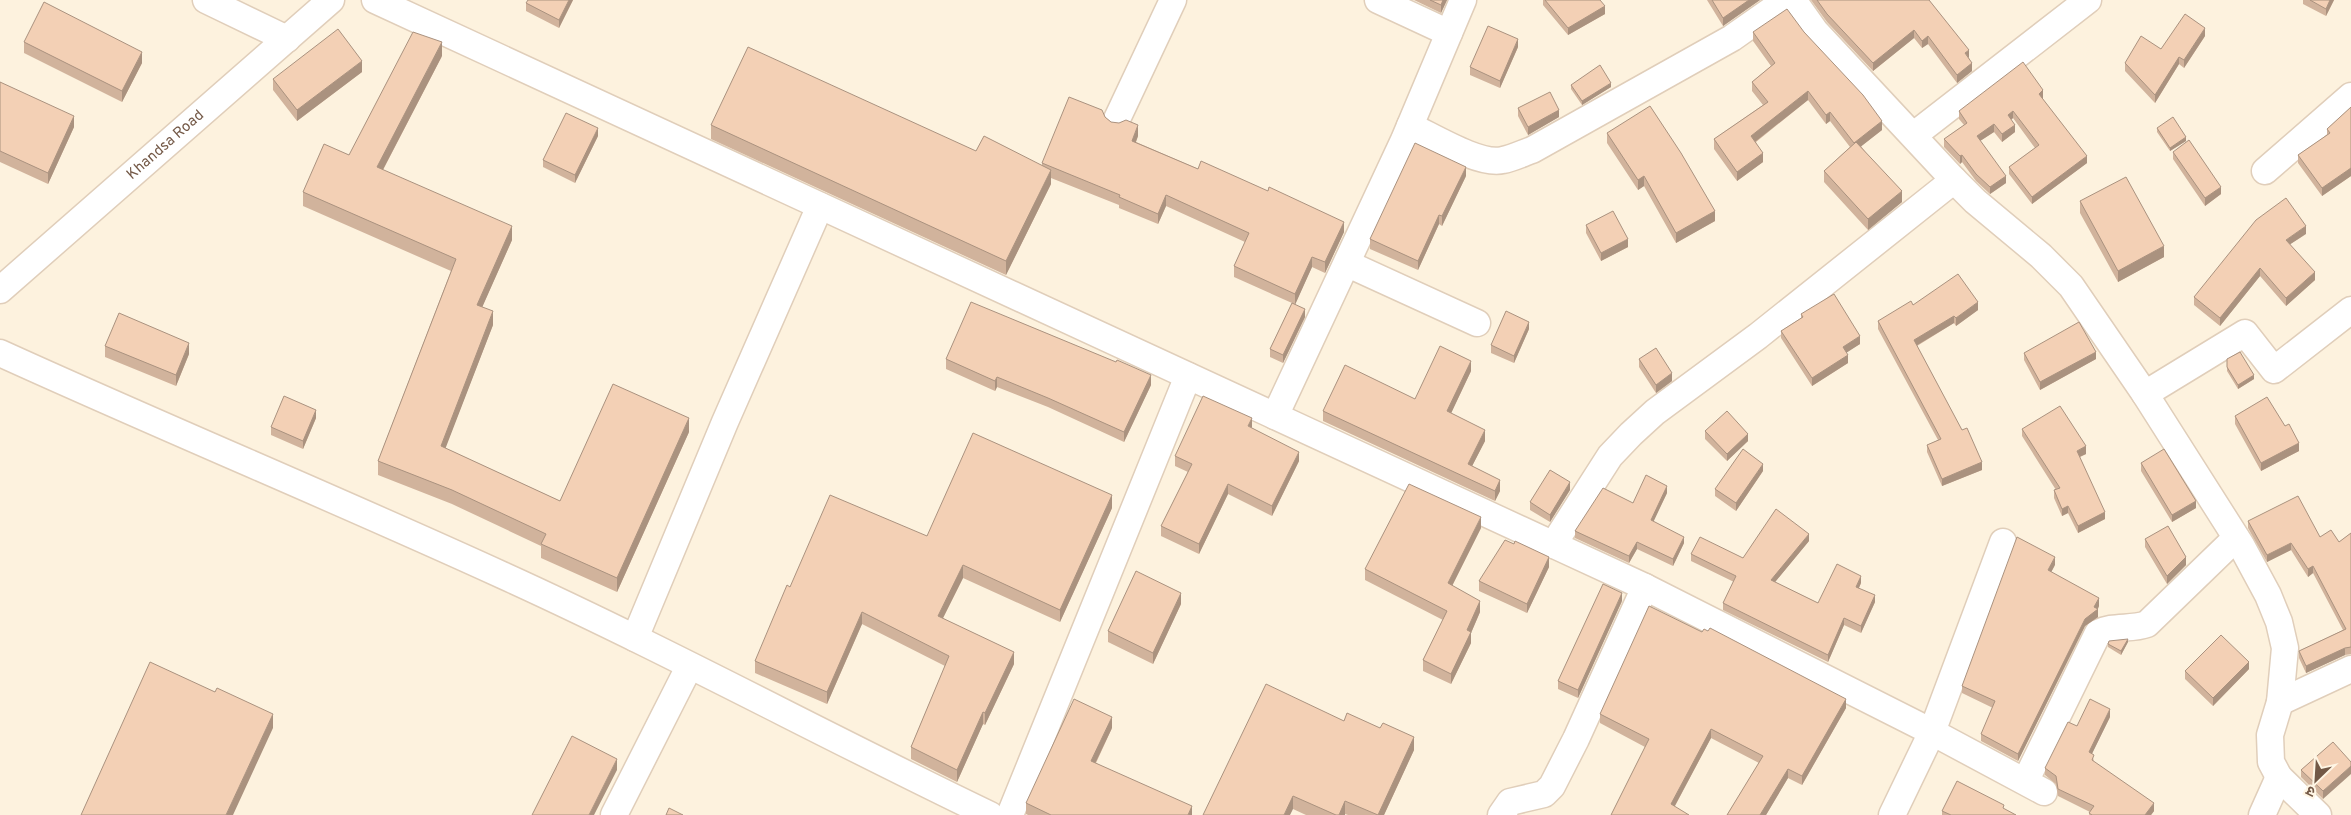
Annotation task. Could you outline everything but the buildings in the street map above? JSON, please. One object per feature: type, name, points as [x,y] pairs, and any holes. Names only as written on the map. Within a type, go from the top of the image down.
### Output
[{"type":"street","points":[[206,0],[287,39]]},
{"type":"street","name":"Khandsa Road","points":[[0,290],[331,0]]},
{"type":"street","points":[[375,0],[1645,587],[2035,786],[2098,632],[2107,628],[2137,627],[2147,624],[2236,538]]},
{"type":"street","points":[[1117,119],[1173,0]]},
{"type":"street","points":[[1378,0],[1449,33]]},
{"type":"street","points":[[1275,416],[1348,264],[1410,126],[1463,0]]},
{"type":"street","points":[[1410,126],[1471,154],[1490,160],[1502,161],[1532,150],[1732,38],[1786,0]]},
{"type":"street","points":[[1793,0],[1815,31],[1954,180],[1975,201],[2041,256],[2071,286],[2145,394],[2236,538],[2268,595],[2284,637],[2285,648],[2280,702],[2275,712],[2269,749],[2271,762],[2279,777],[2318,815]]},
{"type":"street","points":[[1914,135],[2088,0]]},
{"type":"street","points":[[2265,171],[2351,96]]},
{"type":"street","points":[[1553,545],[1610,456],[1631,434],[1656,412],[1758,336],[1954,180]]},
{"type":"street","points":[[635,638],[725,422],[820,206]]},
{"type":"street","points":[[1348,264],[1477,323]]},
{"type":"street","points":[[2145,394],[2244,333],[2274,370],[2351,310]]},
{"type":"street","points":[[0,353],[503,575],[635,638],[867,756],[990,815]]},
{"type":"street","points":[[1010,815],[1188,376]]},
{"type":"street","points":[[1892,815],[1932,732],[2003,542]]},
{"type":"street","points":[[1501,815],[1510,802],[1544,794],[1552,786],[1576,739],[1645,587]]},
{"type":"street","points":[[614,815],[689,667]]},
{"type":"street","points":[[2280,702],[2351,669]]},
{"type":"street","points":[[2262,815],[2279,777]]}]
